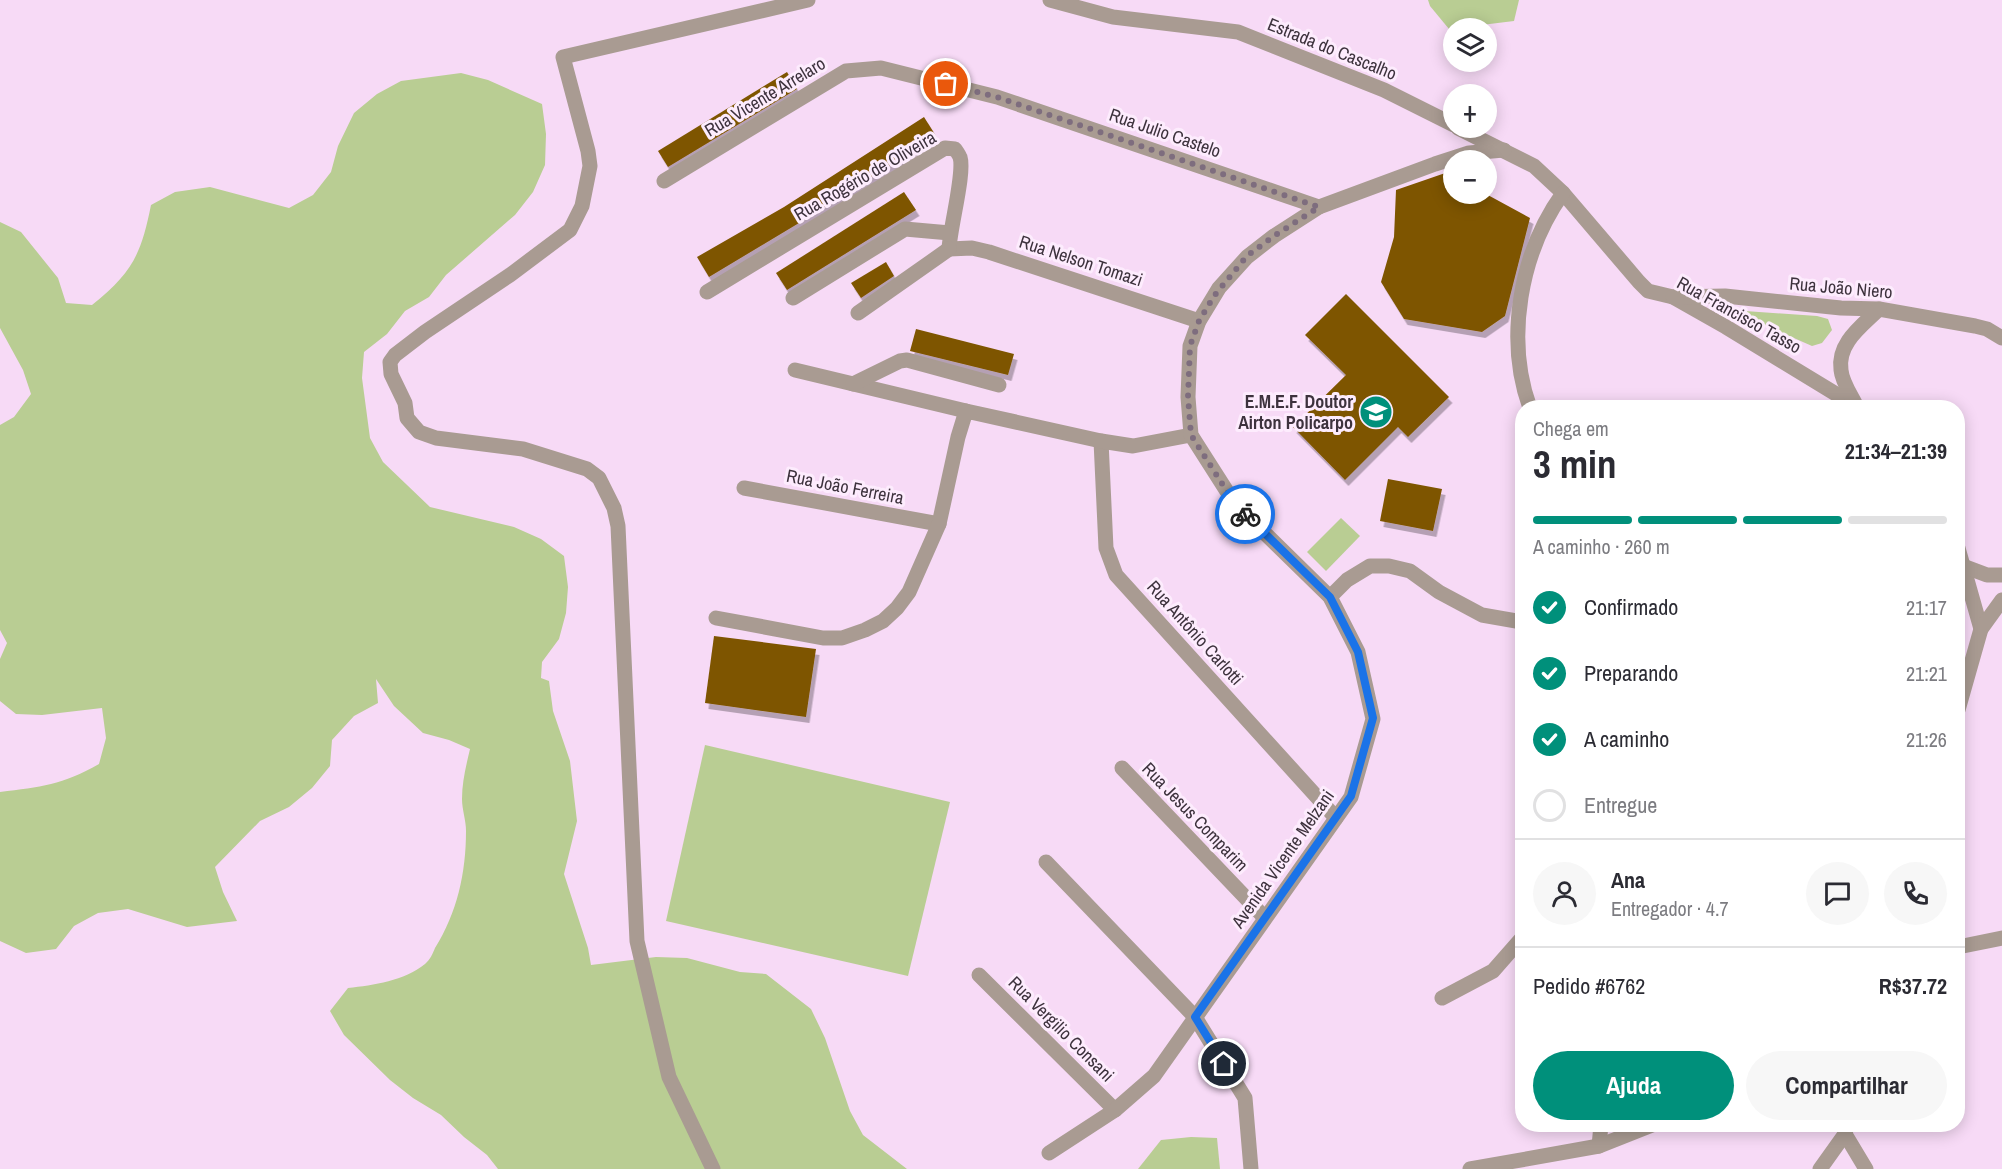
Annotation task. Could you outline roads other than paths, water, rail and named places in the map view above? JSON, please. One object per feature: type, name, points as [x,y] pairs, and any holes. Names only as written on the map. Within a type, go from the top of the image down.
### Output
[{"type":"street","points":[[712,1169],[669,1077],[638,941],[618,526],[614,508],[599,478],[587,470],[523,449],[436,438],[419,432],[407,418],[405,403],[391,374],[390,362],[425,332],[510,275],[570,230],[582,206],[590,166],[563,57],[808,0]]},
{"type":"street","name":"Estrada do Cascalho","points":[[1050,0],[1113,17],[1238,32],[1384,90],[1443,120]]},
{"type":"street","name":"Rua Vicente Arrelaro","points":[[664,181],[846,71],[881,68],[997,97]]},
{"type":"street","name":"Rua Julio Castelo","points":[[997,97],[1319,207]]},
{"type":"street","points":[[1479,138],[1504,150]]},
{"type":"street","name":"Rua Rogério de Oliveira","points":[[707,292],[945,148],[955,149],[960,156],[961,172],[949,249]]},
{"type":"street","name":"Avenida Vicente Melzani","points":[[1049,1153],[1115,1110],[1154,1076],[1351,796],[1373,718],[1358,652],[1330,597],[1235,504],[1191,435],[1188,397],[1190,346],[1199,321],[1219,288],[1247,256],[1319,207],[1469,153],[1504,150]]},
{"type":"street","name":"Rua Francisco Tasso","points":[[1504,150],[1534,166],[1563,193],[1648,291],[1673,297],[1847,400]]},
{"type":"street","points":[[1528,400],[1520,375],[1518,323],[1522,293],[1548,215],[1563,193]]},
{"type":"street","points":[[793,298],[905,229],[950,233]]},
{"type":"street","name":"Rua Nelson Tomazi","points":[[949,249],[972,248],[989,252],[1199,321]]},
{"type":"street","points":[[858,313],[949,249]]},
{"type":"street","name":"Rua João Niero","points":[[1673,297],[1725,296],[1841,308],[1879,309],[1987,328],[2002,338]]},
{"type":"street","points":[[1854,400],[1841,372],[1841,355],[1849,339],[1879,309]]},
{"type":"street","points":[[853,384],[900,361],[907,360],[999,386]]},
{"type":"street","points":[[795,370],[1101,441],[1133,446],[1191,435]]},
{"type":"street","points":[[716,618],[823,638],[842,638],[866,630],[883,621],[909,592],[939,524],[966,411]]},
{"type":"street","name":"Rua Antônio Carlotti","points":[[1101,441],[1106,548],[1116,575],[1336,818]]},
{"type":"street","name":"Rua João Ferreira","points":[[744,488],[939,524]]},
{"type":"street","points":[[1330,597],[1347,580],[1370,566],[1389,566],[1410,572],[1438,592],[1482,615],[1515,620]]},
{"type":"street","points":[[1965,566],[1987,575],[2002,575]]},
{"type":"street","points":[[1965,570],[1981,629]]},
{"type":"street","points":[[1965,685],[1981,629],[2002,600]]},
{"type":"street","name":"Rua Jesus Comparim","points":[[1122,768],[1265,918]]},
{"type":"street","points":[[1046,862],[1195,1017],[1245,1098],[1251,1169]]},
{"type":"street","points":[[1965,946],[2002,938]]},
{"type":"street","points":[[1442,998],[1493,971],[1515,946]]},
{"type":"street","name":"Rua Vergilio Consani","points":[[979,975],[1115,1110]]},
{"type":"street","points":[[1599,1146],[1600,1132]]},
{"type":"street","points":[[1470,1169],[1599,1146],[1634,1132]]},
{"type":"street","points":[[1820,1169],[1845,1132]]},
{"type":"street","points":[[1847,1132],[1866,1169]]},
{"type":"place","name":"E.M.E.F. Doutor Airton Policarpo","points":[[1376,412]]}]
